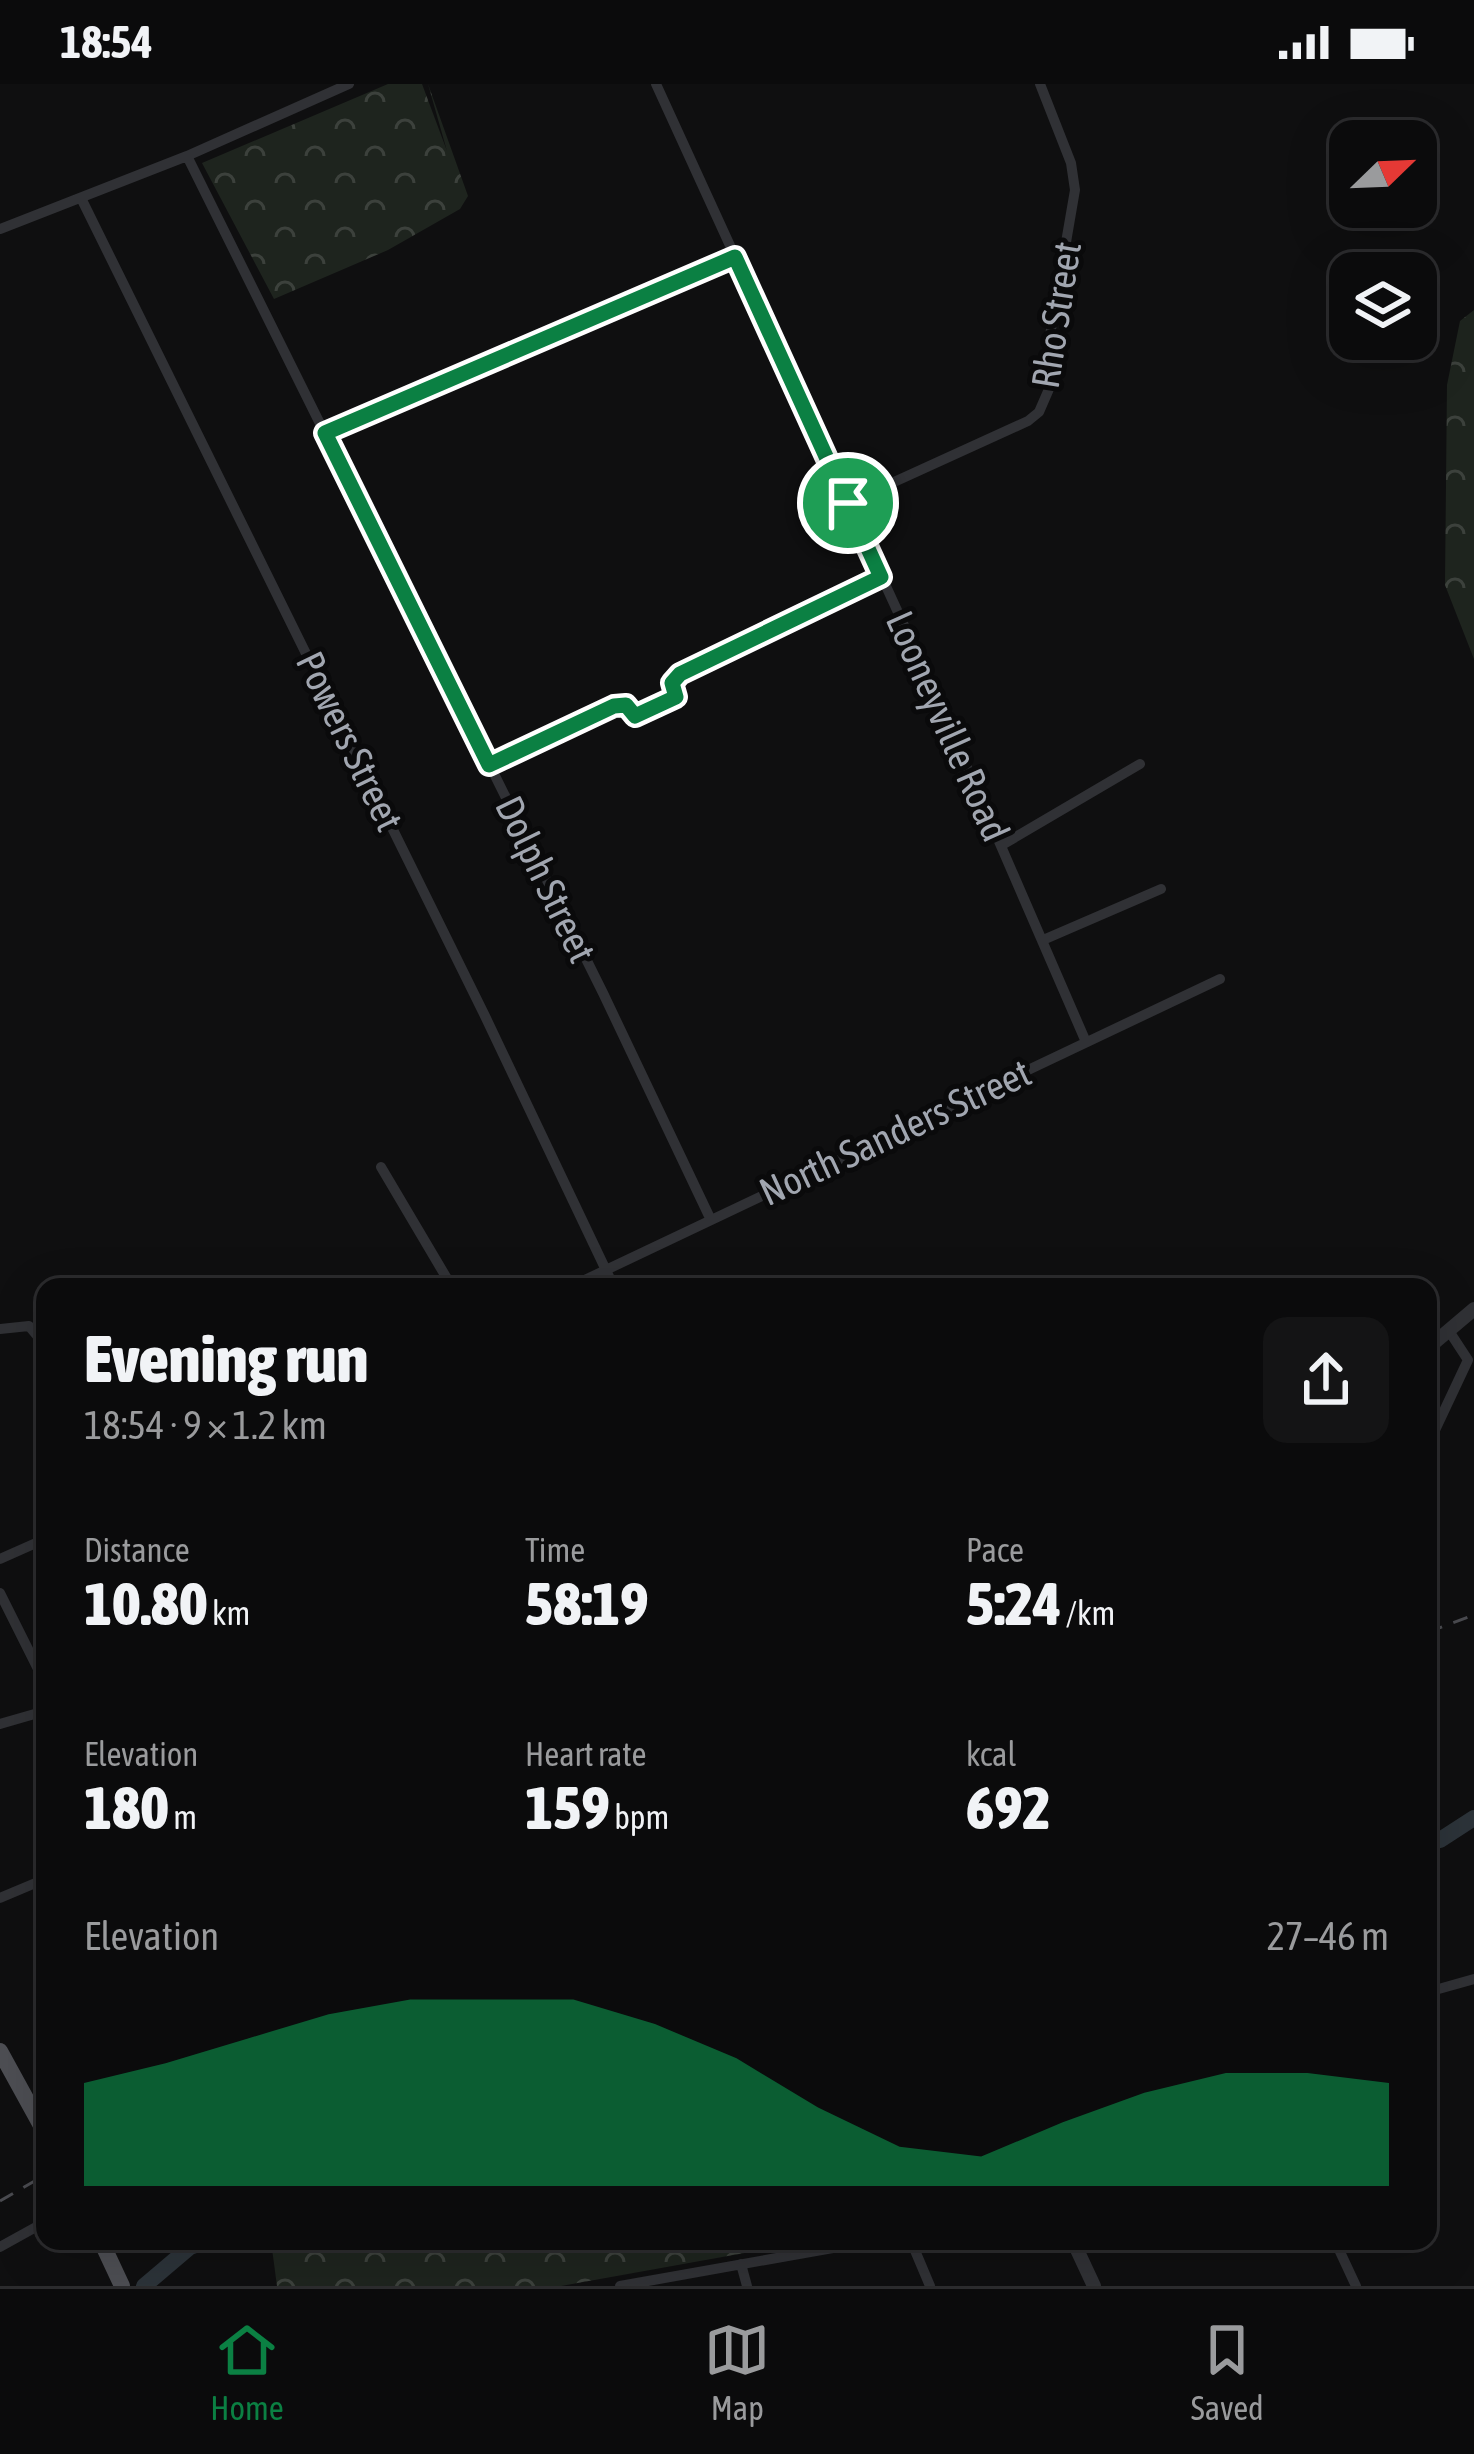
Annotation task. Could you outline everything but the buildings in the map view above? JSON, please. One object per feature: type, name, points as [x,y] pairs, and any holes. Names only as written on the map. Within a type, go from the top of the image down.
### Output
[{"type":"main road","points":[[0,2051],[7,2080],[36,2120]]},
{"type":"main road","points":[[105,2250],[121,2283]]},
{"type":"street","points":[[0,229],[187,156],[349,84]]},
{"type":"street","name":"Looneyville Road","points":[[656,84],[1002,845],[1086,1042]]},
{"type":"street","name":"Rho Street","points":[[848,503],[1028,422],[1044,404],[1050,382],[1050,333],[1075,190],[1072,163],[1040,84]]},
{"type":"street","name":"Dolph Street","points":[[187,156],[710,1218]]},
{"type":"street","name":"Powers Street","points":[[81,198],[610,1278]]},
{"type":"street","points":[[325,433],[735,257]]},
{"type":"street","points":[[489,765],[614,706],[626,705],[635,716],[676,697],[672,683],[680,674],[881,577]]},
{"type":"street","points":[[1002,845],[1140,764]]},
{"type":"street","points":[[1043,940],[1161,889]]},
{"type":"street","name":"North Sanders Street","points":[[589,1278],[1220,979]]},
{"type":"street","points":[[382,1167],[447,1278]]},
{"type":"street","points":[[1437,1340],[1474,1310]]},
{"type":"street","points":[[0,1329],[29,1326],[36,1334]]},
{"type":"street","points":[[1437,1426],[1468,1360],[1449,1330]]},
{"type":"street","points":[[0,1559],[36,1542]]},
{"type":"street","points":[[0,1593],[36,1665]]},
{"type":"street","points":[[0,1724],[36,1714]]},
{"type":"street","points":[[0,1898],[36,1883]]},
{"type":"street","points":[[1437,1989],[1474,1979]]},
{"type":"street","points":[[0,2246],[36,2227]]},
{"type":"street","points":[[620,2286],[820,2250]]},
{"type":"street","points":[[915,2250],[930,2286]]},
{"type":"street","points":[[1077,2250],[1094,2286]]},
{"type":"street","points":[[1339,2250],[1356,2286]]},
{"type":"street","points":[[740,2264],[747,2286]]},
{"type":"green space","points":[[388,84],[422,84],[447,151],[428,84],[468,196],[460,209],[388,250],[274,299],[202,163]]},
{"type":"green space","points":[[1474,310],[1474,659],[1445,585],[1447,385],[1460,321]]},
{"type":"green space","points":[[272,2250],[762,2250],[561,2286],[277,2286]]},
{"type":"waterway","points":[[1437,1840],[1474,1818]]},
{"type":"waterway","points":[[144,2286],[186,2250]]},
{"type":"railway","points":[[1437,1629],[1474,1615]]},
{"type":"railway","points":[[0,2201],[36,2180]]},
{"type":"route","points":[[735,257],[848,503],[881,577],[676,676],[672,683],[676,697],[635,716],[626,705],[614,706],[489,765],[325,433],[735,257]]}]
